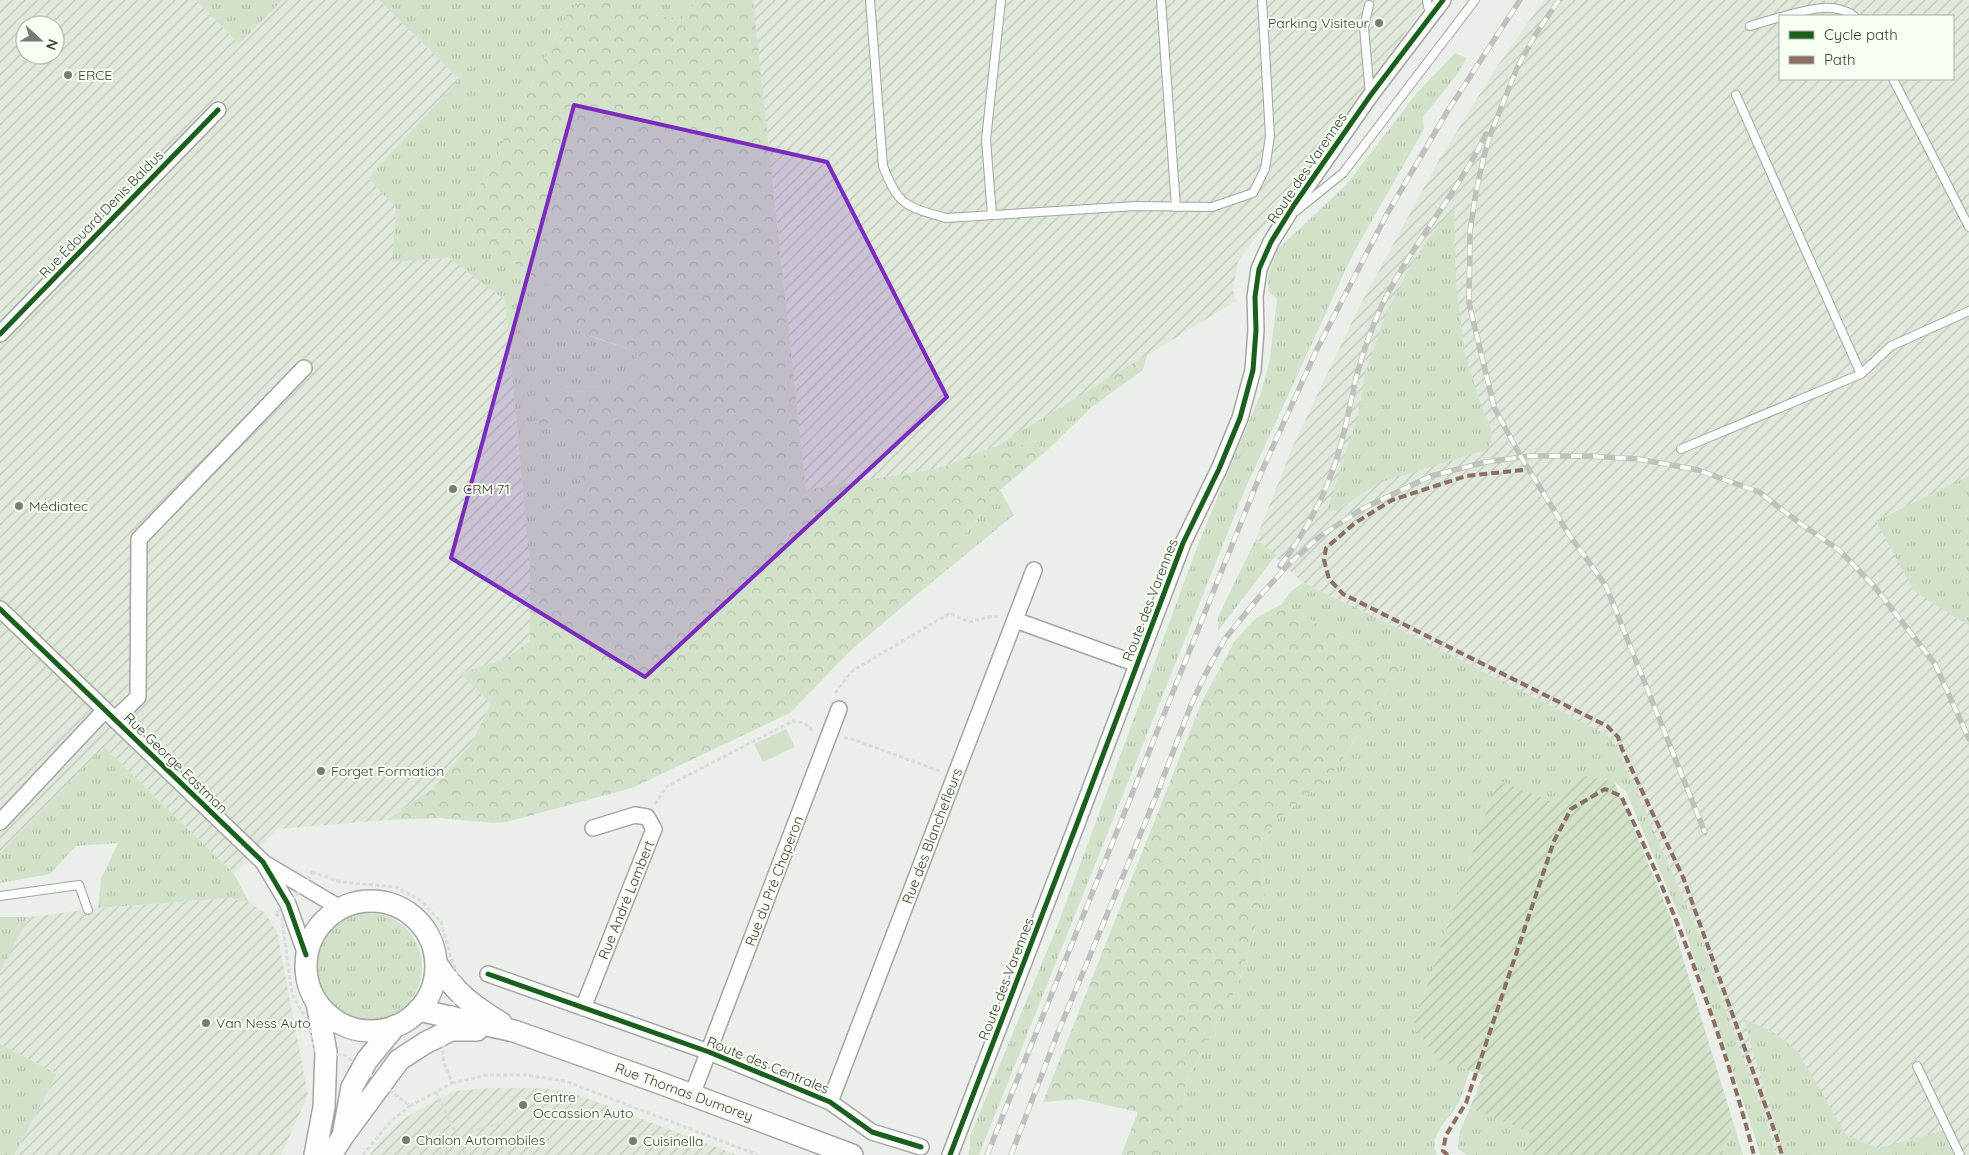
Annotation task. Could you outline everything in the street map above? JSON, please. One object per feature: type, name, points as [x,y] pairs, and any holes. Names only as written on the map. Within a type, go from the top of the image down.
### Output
[{"type":"street","name":"Route des Varennes","points":[[950,1155],[1183,543],[1219,468],[1240,418],[1253,370],[1256,330],[1255,297],[1259,269],[1271,242],[1284,220],[1434,4]]},
{"type":"street","name":"Rue Édouard Denis Baldus","points":[[0,334],[218,110]]},
{"type":"street","points":[[0,822],[6,805],[110,715],[138,697],[139,539],[304,368]]},
{"type":"street","name":"Rue des Blanchefleurs","points":[[830,1102],[1034,570]]},
{"type":"street","name":"Rue George Eastman","points":[[0,608],[262,862],[340,908]]},
{"type":"street","points":[[1015,620],[1137,664]]},
{"type":"street","name":"Rue du Pré Chaperon","points":[[692,1095],[828,738],[836,703]]},
{"type":"street","points":[[593,828],[634,815],[647,817]]},
{"type":"street","name":"Rue André Lambert","points":[[583,1008],[650,843],[654,829],[647,817]]},
{"type":"street","name":"Rue George Eastman","points":[[262,862],[288,904],[306,955]]},
{"type":"street","points":[[315,1155],[324,1106],[326,1052],[316,1003],[307,980],[306,955],[318,928],[340,908],[361,901],[383,901],[403,909],[420,923],[428,935],[436,963],[432,988],[418,1010],[395,1026],[362,1068],[352,1087],[343,1136]]},
{"type":"street","name":"Rue Thomas Dumorey","points":[[436,963],[450,984],[459,993],[480,1011],[514,1031],[852,1155]]},
{"type":"street","name":"Route des Centrales","points":[[488,974],[709,1052],[830,1102],[872,1132],[921,1147]]},
{"type":"street","points":[[316,1003],[332,1019],[352,1028],[374,1031],[395,1026]]},
{"type":"street","points":[[418,1010],[448,1025],[451,1030],[514,1031]]},
{"type":"street","points":[[331,1155],[399,1060],[448,1025]]},
{"type":"lane","points":[[870,0],[883,166],[892,188],[903,202],[920,211],[946,218],[1136,206],[1212,207],[1253,193],[1265,169],[1270,136],[1262,0]]},
{"type":"lane","points":[[992,215],[986,140],[1001,0]]},
{"type":"lane","points":[[1161,0],[1176,207]]},
{"type":"lane","points":[[1284,220],[1343,173],[1475,0]]},
{"type":"lane","points":[[1788,15],[1830,3],[1852,15]]},
{"type":"lane","points":[[1369,5],[1364,28],[1370,96]]},
{"type":"lane","points":[[1750,26],[1779,18]]},
{"type":"lane","points":[[1894,80],[1969,227]]},
{"type":"lane","points":[[1736,95],[1861,374]]},
{"type":"lane","points":[[1681,449],[1861,374],[1891,346],[1969,311]]},
{"type":"lane","points":[[0,896],[79,885],[88,910]]},
{"type":"lane","points":[[1917,1066],[1960,1155]]},
{"type":"path","points":[[836,703],[852,671],[950,613],[969,622],[993,616],[1015,620]]},
{"type":"path","points":[[647,817],[667,786],[793,721],[804,723],[818,737],[849,738],[955,776]]},
{"type":"path","points":[[410,1106],[345,1055],[326,1052],[316,1053],[309,1024],[292,994],[282,919],[275,912],[288,904],[305,887],[312,872],[341,882],[396,886],[421,901],[441,922],[452,961],[464,988],[459,993],[448,1025],[443,1057],[452,1083]]},
{"type":"path","points":[[363,1155],[391,1121],[410,1106],[452,1083],[487,1075],[525,1075],[564,1081],[758,1155]]},
{"type":"path","points":[[436,1092],[466,1155]]},
{"type":"path","points":[[438,1155],[470,1132],[504,1122]]},
{"type":"highlighted area","points":[[574,105],[827,162],[947,397],[645,677],[451,558]]},
{"type":"shaded area","points":[[0,0],[196,0],[239,44],[282,0],[379,0],[459,79],[368,178],[396,208],[392,262],[449,258],[505,300],[530,567],[530,641],[505,659],[460,673],[491,704],[470,746],[432,789],[387,820],[277,829],[234,874],[104,747],[0,853]]},
{"type":"shaded area","points":[[753,0],[1429,0],[1238,262],[1233,290],[1236,301],[999,445],[939,468],[806,491]]},
{"type":"shaded area","points":[[1544,0],[1969,0],[1969,1155],[1776,1155],[1769,1130],[1698,932],[1618,749],[1609,737],[1390,624],[1303,583],[1256,539],[1293,446],[1359,307],[1439,160],[1496,68]]},
{"type":"shaded area","points":[[230,898],[249,902],[265,913],[277,932],[308,1095],[281,1155],[14,1155],[57,1074],[0,1044],[0,971],[29,917],[98,908]]},
{"type":"shaded area","points":[[489,1088],[540,1088],[570,1092],[737,1155],[370,1155],[376,1145],[396,1124],[420,1109],[454,1091]]},
{"type":"green space","points":[[196,0],[282,0],[239,44]]},
{"type":"green space","points":[[379,0],[582,0],[567,15],[460,225],[554,291],[592,337],[637,352],[635,377],[614,391],[552,392],[540,427],[575,434],[588,451],[578,489],[553,508],[543,526],[542,551],[530,567],[505,300],[449,258],[392,262],[396,208],[368,178],[459,79]]},
{"type":"green space","points":[[582,0],[613,0],[617,10],[683,19],[694,5],[694,0],[753,0],[806,490],[939,468],[1035,441],[1046,451],[1000,490],[920,592],[850,651],[790,713],[632,788],[506,822],[493,823],[439,818],[387,820],[432,789],[470,746],[491,704],[460,673],[505,659],[530,641],[530,567],[542,551],[543,526],[553,508],[578,489],[588,452],[575,434],[540,427],[534,407],[552,392],[614,391],[635,377],[637,352],[548,320],[554,291],[460,225],[567,15]]},
{"type":"green space","points":[[613,0],[694,0],[694,5],[683,19],[616,10]]},
{"type":"green space","points":[[1455,53],[1467,58],[1456,76],[1423,117],[1424,129],[1352,256],[1246,487],[979,1155],[968,1155],[970,1136],[1057,927],[1199,542],[1261,393],[1270,359],[1277,299],[1268,291],[1268,277],[1277,250],[1346,185],[1416,94]]},
{"type":"green space","points":[[1454,208],[1456,285],[1465,354],[1483,410],[1493,434],[1488,449],[1378,483],[1338,510],[1327,511],[1358,415],[1366,371],[1385,316],[1412,263],[1432,234]]},
{"type":"green space","points":[[1147,355],[1143,370],[1092,407],[1074,399]]},
{"type":"green space","points":[[1074,399],[1092,407],[1046,451],[1035,441],[939,468],[999,445]]},
{"type":"green space","points":[[1969,476],[1969,626],[1914,591],[1876,521]]},
{"type":"green space","points":[[1000,490],[1014,515],[920,592]]},
{"type":"green space","points":[[1256,539],[1276,555],[1218,631],[1218,617]]},
{"type":"green space","points":[[1303,583],[1390,624],[1609,737],[1618,749],[1698,932],[1769,1130],[1776,1155],[1760,1155],[1682,922],[1626,792],[1614,781],[1583,775],[1555,803],[1497,780],[1413,1027],[1440,1061],[1470,1070],[1458,1104],[1437,1134],[1435,1148],[1437,1155],[1171,1155],[1181,1139],[1185,1084],[1238,985],[1266,892],[1260,844],[1278,819],[1331,776],[1402,668],[1374,655],[1282,604],[1291,591]]},
{"type":"green space","points":[[1282,604],[1374,655],[1402,668],[1331,776],[1278,819],[1260,844],[1266,892],[1238,985],[1185,1084],[1181,1139],[1171,1155],[1121,1155],[1138,1112],[1080,1099],[1043,1102],[1202,701],[1234,642],[1256,618]]},
{"type":"green space","points":[[786,729],[795,747],[763,762],[754,744]]},
{"type":"green space","points":[[104,747],[234,874],[249,902],[230,898],[98,908],[101,879],[118,843],[76,846],[50,874],[0,883],[0,853]]},
{"type":"green space","points":[[1582,775],[1614,781],[1670,916],[1734,1125],[1722,1155],[1534,1155],[1524,1151],[1530,1132],[1470,1108],[1483,1075],[1440,1061],[1413,1027],[1497,780],[1555,803]]},
{"type":"green space","points":[[368,913],[389,918],[398,922],[406,929],[413,937],[417,946],[422,967],[417,988],[413,997],[406,1005],[398,1012],[389,1016],[368,1021],[347,1016],[338,1012],[330,1005],[323,997],[319,988],[314,967],[319,946],[323,937],[330,929],[338,922],[347,918]]},
{"type":"green space","points":[[0,917],[29,917],[0,971]]},
{"type":"green space","points":[[1743,1018],[1776,1034],[1798,1052],[1847,1136],[1879,1148],[1942,1131],[1954,1155],[1785,1155]]},
{"type":"green space","points":[[0,1044],[57,1074],[14,1155],[0,1155]]},
{"type":"green space","points":[[1470,1108],[1531,1132],[1524,1151],[1534,1155],[1467,1155],[1458,1149],[1460,1131]]},
{"type":"green space","points":[[1734,1125],[1743,1155],[1722,1155]]},
{"type":"railway","points":[[987,1155],[1261,473],[1317,349],[1387,214],[1447,112],[1520,0]]},
{"type":"railway","points":[[1559,0],[1535,35],[1517,68],[1491,133],[1484,156],[1470,231],[1469,303],[1494,407],[1521,457],[1568,533],[1606,586],[1705,833]]},
{"type":"railway","points":[[1280,566],[1300,538],[1324,493],[1341,444],[1356,378],[1371,330],[1383,303],[1407,260],[1462,177],[1486,134]]},
{"type":"railway","points":[[1011,1155],[1057,1035],[1155,799],[1191,705],[1224,640],[1287,566],[1319,537],[1362,509],[1431,476],[1486,462],[1530,456],[1589,456],[1638,459],[1698,470],[1759,492],[1839,550],[1874,586],[1935,664],[1969,739]]},
{"type":"marked path","points":[[1523,470],[1466,476],[1392,500],[1355,523],[1326,548],[1324,560],[1329,579],[1343,594],[1607,726],[1618,737],[1683,877],[1782,1155]]},
{"type":"marked path","points":[[1448,1155],[1443,1151],[1446,1135],[1466,1103],[1554,841],[1571,809],[1605,789],[1621,796],[1679,927],[1712,1017],[1754,1155]]},
{"type":"cycle path","points":[[950,1155],[1183,543],[1219,469],[1240,418],[1253,370],[1256,330],[1255,297],[1259,269],[1271,242],[1294,205],[1370,96],[1443,0]]},
{"type":"cycle path","points":[[0,334],[218,110]]},
{"type":"cycle path","points":[[0,609],[263,862],[288,904],[306,955]]},
{"type":"cycle path","points":[[488,974],[709,1052],[830,1102],[872,1132],[921,1147]]},
{"type":"place","name":"Parking Visiteur","points":[[1379,23]]},
{"type":"place","name":"ERCE","points":[[68,75]]},
{"type":"place","name":"CRM 71","points":[[453,489]]},
{"type":"place","name":"Médiatec","points":[[19,506]]},
{"type":"place","name":"Forget Formation","points":[[321,771]]},
{"type":"place","name":"Van Ness Auto","points":[[206,1023]]},
{"type":"place","name":"Centre Occassion Auto","points":[[523,1105]]},
{"type":"place","name":"Chalon Automobiles","points":[[406,1140]]},
{"type":"place","name":"Cuisinella","points":[[633,1141]]}]
